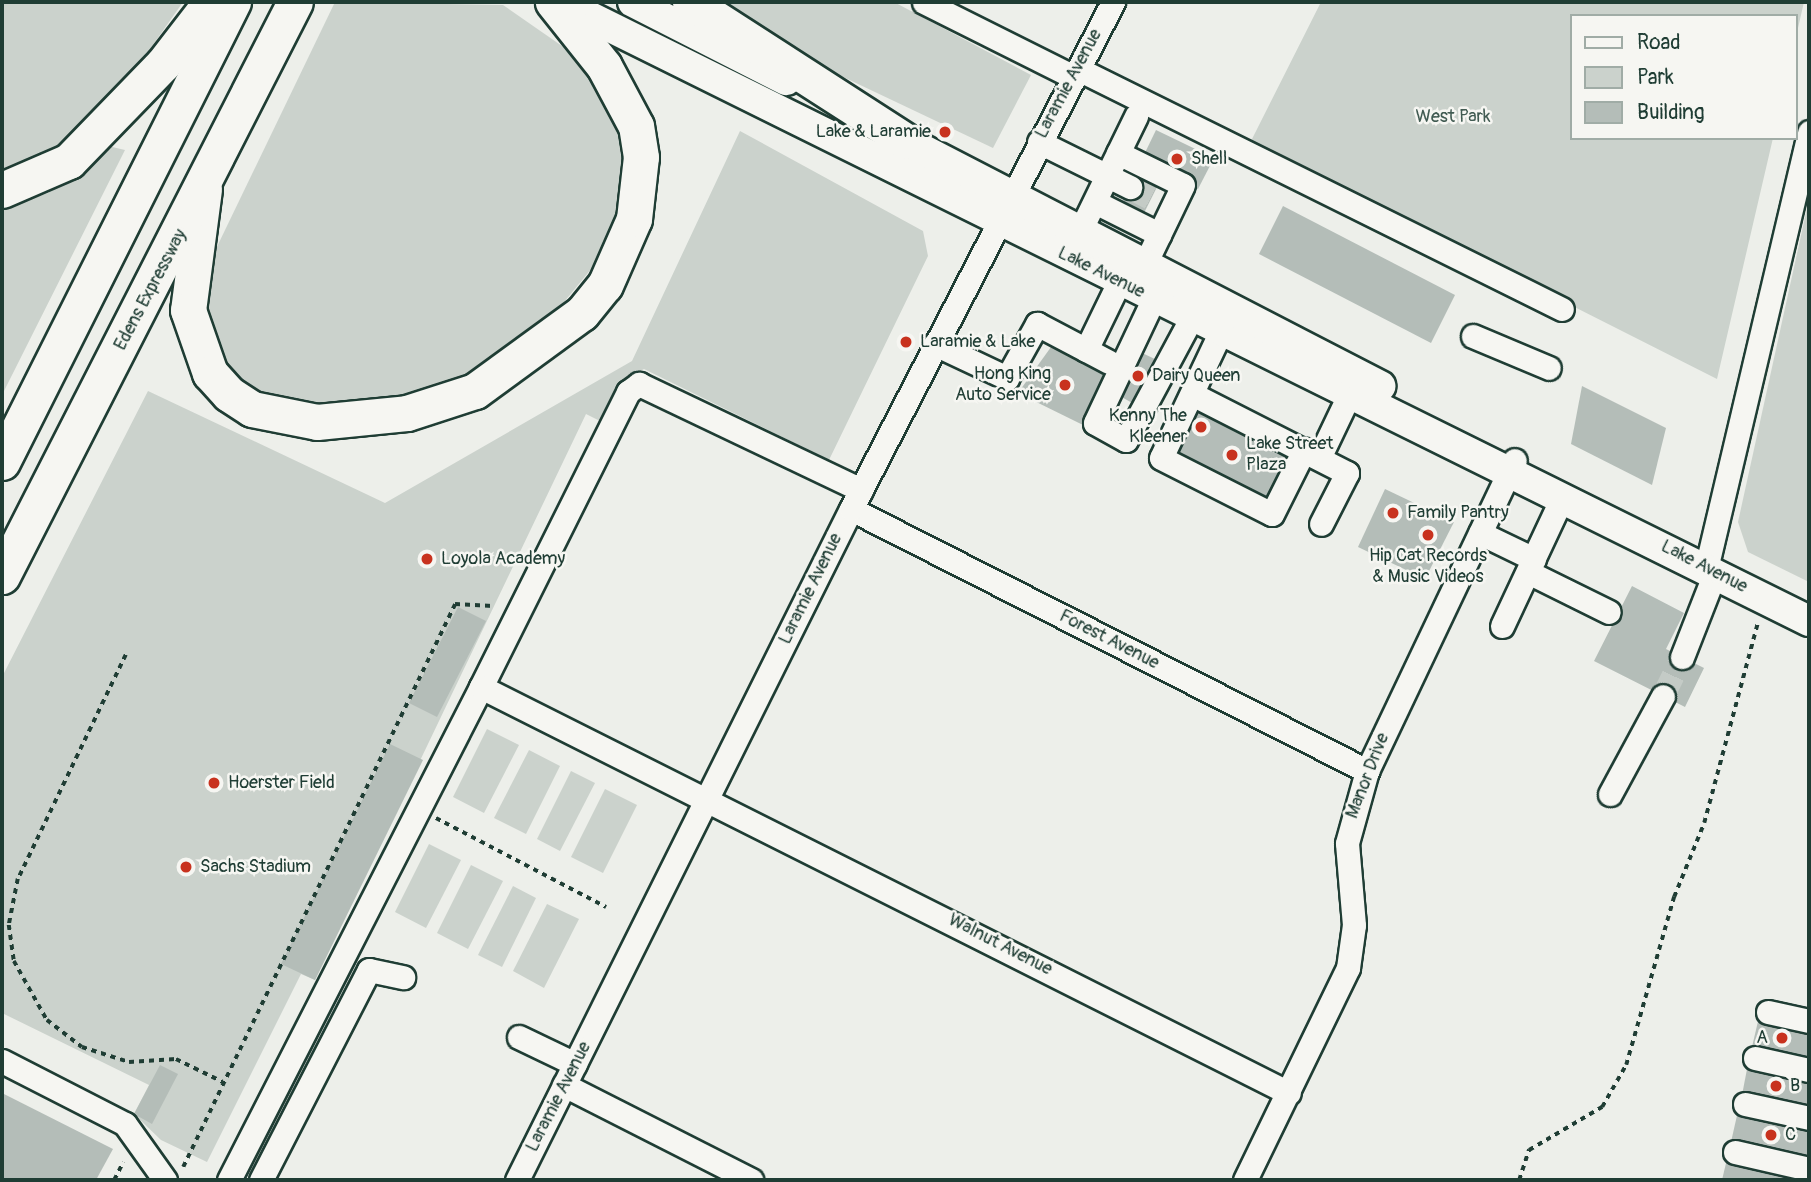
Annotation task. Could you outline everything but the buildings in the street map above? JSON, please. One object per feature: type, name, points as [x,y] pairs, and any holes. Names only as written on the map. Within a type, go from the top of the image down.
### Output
[{"type":"highway","points":[[2,190],[69,161],[163,64],[211,2]]},
{"type":"highway","points":[[2,462],[233,2]]},
{"type":"highway","name":"Edens Expressway","points":[[2,576],[204,189],[295,2]]},
{"type":"highway","points":[[204,189],[188,310],[210,373],[229,394],[252,410],[317,422],[407,413],[475,391],[582,313],[605,285],[634,219],[641,157],[636,127],[604,66],[553,2]]},
{"type":"highway","points":[[690,2],[904,140]]},
{"type":"main road","name":"Lake Avenue","points":[[560,2],[997,223],[1350,393],[1513,465],[1563,496],[1809,621]]},
{"type":"main road","name":"Lake Avenue","points":[[633,2],[1144,264],[1644,537]]},
{"type":"street","points":[[925,2],[1562,309]]},
{"type":"street","name":"Laramie Avenue","points":[[517,1180],[710,798],[856,499],[1113,2]]},
{"type":"street","points":[[1080,231],[1136,116]]},
{"type":"street","points":[[1682,657],[1711,571],[1809,132]]},
{"type":"street","points":[[1039,142],[1130,187]]},
{"type":"street","points":[[1118,153],[1183,186],[1162,203],[1159,234],[1144,264]]},
{"type":"street","points":[[1095,201],[1159,234]]},
{"type":"street","points":[[1086,350],[1119,282]]},
{"type":"street","points":[[1154,298],[1094,423],[1126,440],[1192,317]]},
{"type":"street","points":[[935,344],[1007,379],[1037,324],[1110,362]]},
{"type":"street","points":[[1221,331],[1161,458],[1272,514],[1350,393]]},
{"type":"street","points":[[1473,336],[1549,368]]},
{"type":"street","name":"Forest Avenue","points":[[481,687],[616,417],[639,384],[656,387],[856,499],[1367,771]]},
{"type":"street","points":[[1192,394],[1347,473],[1321,524]]},
{"type":"street","name":"Manor Drive","points":[[1245,1180],[1348,968],[1354,925],[1347,843],[1367,771],[1513,465]]},
{"type":"street","points":[[1502,626],[1563,496]]},
{"type":"street","points":[[1480,533],[1609,612]]},
{"type":"street","points":[[229,1180],[347,944],[481,687]]},
{"type":"street","name":"Walnut Avenue","points":[[481,687],[710,798],[1289,1093]]},
{"type":"street","points":[[1610,794],[1662,695]]},
{"type":"street","points":[[261,1180],[364,977],[369,970],[396,974],[347,944]]},
{"type":"street","points":[[1768,1012],[1809,1021]]},
{"type":"street","points":[[519,1037],[575,1065]]},
{"type":"street","points":[[1755,1058],[1809,1070]]},
{"type":"street","points":[[2,1061],[125,1124],[165,1180]]},
{"type":"street","points":[[565,1086],[751,1180]]},
{"type":"street","points":[[1745,1104],[1809,1118]]},
{"type":"street","points":[[1735,1152],[1809,1168]]},
{"type":"path","points":[[1519,1180],[1529,1150],[1602,1107],[1626,1065],[1674,897],[1704,824],[1763,597]]},
{"type":"path","points":[[176,1180],[455,604],[493,606]]},
{"type":"path","points":[[126,655],[18,879],[9,925],[13,961],[39,1010],[82,1047],[129,1062],[176,1059],[223,1082]]},
{"type":"path","points":[[425,813],[606,906]]},
{"type":"path","points":[[114,1180],[123,1161]]},
{"type":"green space","points":[[2,2],[183,2],[136,69],[74,135],[42,159],[2,174]]},
{"type":"green space","points":[[335,2],[503,5],[562,46],[608,101],[622,138],[622,177],[616,220],[601,257],[546,324],[472,374],[402,399],[319,409],[260,394],[239,378],[220,356],[203,301],[213,255]]},
{"type":"green space","points":[[715,2],[894,2],[1031,75],[993,148],[778,46]]},
{"type":"green space","name":"West Park","points":[[1321,2],[1804,2],[1797,32],[1797,14],[1570,14],[1570,140],[1773,140],[1717,379],[1250,143]]},
{"type":"green space","name":"Sachs Stadium","points":[[740,131],[923,231],[928,256],[829,460],[644,369],[619,382],[600,421],[586,414],[315,980],[301,974],[207,1162],[161,1140],[134,1114],[149,1085],[2,1013],[2,677],[148,391],[385,503],[632,361]]},
{"type":"green space","points":[[108,146],[125,150],[2,395],[2,209],[48,193]]},
{"type":"green space","points":[[1809,199],[1809,582],[1748,552],[1738,522]]},
{"type":"green space","points":[[487,729],[519,745],[484,813],[453,797]]},
{"type":"green space","points":[[529,750],[560,766],[526,834],[494,818]]},
{"type":"green space","points":[[571,771],[595,783],[560,851],[537,839]]},
{"type":"green space","points":[[605,789],[637,805],[603,873],[571,857]]},
{"type":"green space","points":[[429,844],[461,860],[426,928],[395,912]]},
{"type":"green space","points":[[471,865],[503,881],[468,949],[437,933]]},
{"type":"green space","points":[[513,886],[536,898],[502,967],[478,955]]},
{"type":"green space","points":[[547,904],[579,919],[544,988],[513,971]]},
{"type":"tunnel","points":[[1130,187],[1151,198]]},
{"type":"tunnel","points":[[1663,696],[1682,657]]},
{"type":"place","name":"Lake & Laramie","points":[[945,132]]},
{"type":"place","name":"Shell","points":[[1177,159]]},
{"type":"place","name":"Laramie & Lake","points":[[906,342]]},
{"type":"place","name":"Dairy Queen","points":[[1138,376]]},
{"type":"place","name":"Hong King Auto Service","points":[[1065,385]]},
{"type":"place","name":"Kenny The Kleener","points":[[1201,427]]},
{"type":"place","name":"Lake Street Plaza","points":[[1232,455]]},
{"type":"place","name":"Family Pantry","points":[[1393,513]]},
{"type":"place","name":"Hip Cat Records & Music Videos","points":[[1428,535]]},
{"type":"place","name":"Loyola Academy","points":[[427,559]]},
{"type":"place","name":"Hoerster Field","points":[[214,783]]},
{"type":"place","name":"Sachs Stadium","points":[[186,867]]},
{"type":"place","name":"A","points":[[1782,1038]]},
{"type":"place","name":"B","points":[[1776,1086]]},
{"type":"place","name":"C","points":[[1771,1135]]}]
